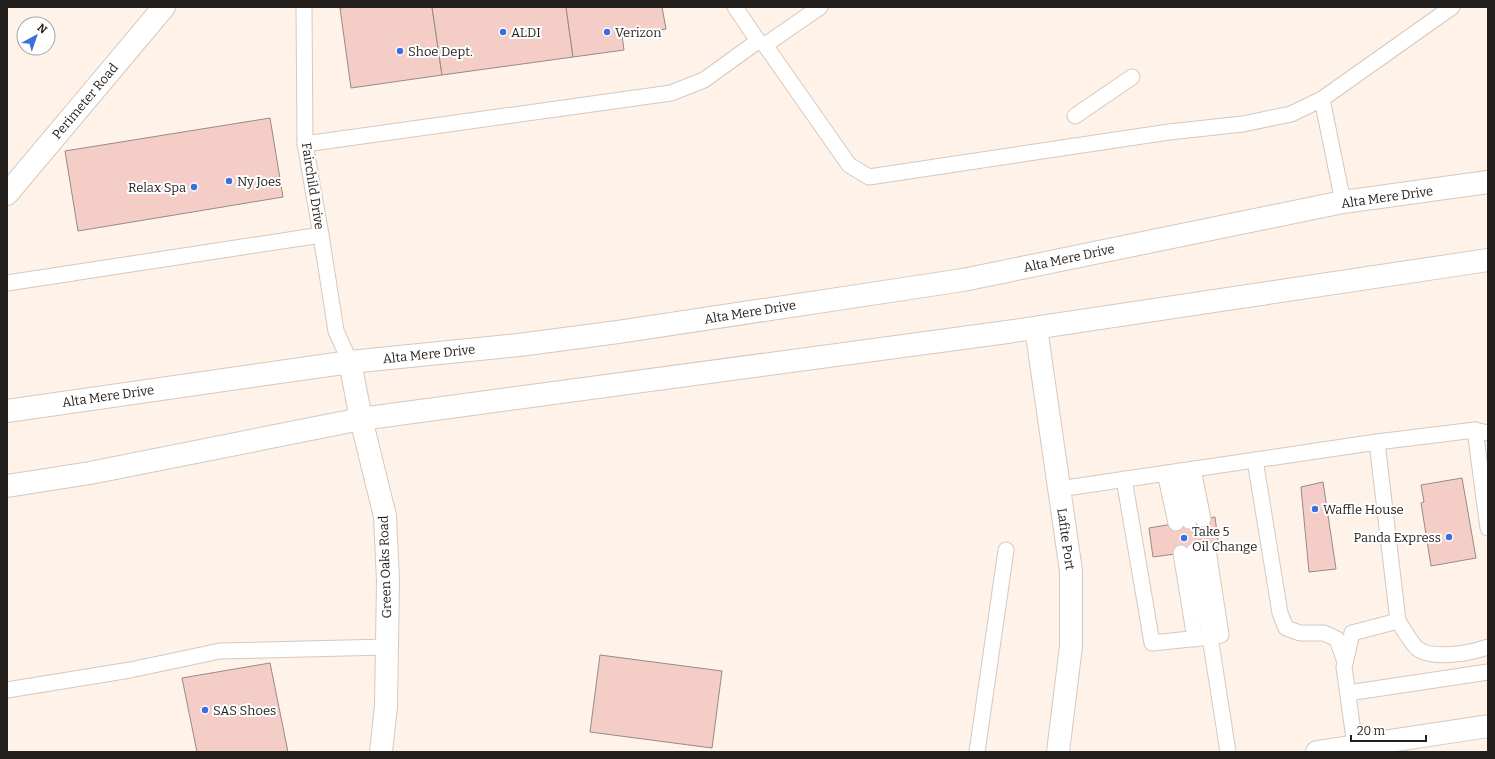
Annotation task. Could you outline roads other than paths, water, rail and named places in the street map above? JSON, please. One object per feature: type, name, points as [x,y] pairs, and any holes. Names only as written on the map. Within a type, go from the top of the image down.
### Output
[{"type":"main road","name":"Perimeter Road","points":[[7,194],[164,7]]},
{"type":"main road","name":"Alta Mere Drive","points":[[7,411],[350,362],[519,345],[618,332],[963,280],[1343,202],[1488,182]]},
{"type":"main road","points":[[7,486],[90,473],[361,419],[1036,328],[1488,260]]},
{"type":"main road","name":"Lafite Port","points":[[1036,328],[1070,571],[1070,646],[1058,752]]},
{"type":"main road","name":"Green Oaks Road","points":[[350,362],[361,419],[385,516],[388,581],[387,647],[386,706],[381,752]]},
{"type":"main road","points":[[1317,752],[1358,748],[1488,726]]},
{"type":"lane","name":"Fairchild Drive","points":[[304,7],[305,144],[336,331],[350,362]]},
{"type":"lane","points":[[735,7],[849,166],[869,177],[1169,132],[1243,124],[1291,114],[1322,99],[1452,7]]},
{"type":"lane","points":[[305,144],[671,93],[704,80],[820,7]]},
{"type":"lane","points":[[1075,116],[1132,77]]},
{"type":"lane","points":[[1322,99],[1343,202]]},
{"type":"lane","points":[[7,283],[321,235]]},
{"type":"lane","points":[[1059,489],[1377,442],[1482,432],[1488,528]]},
{"type":"lane","points":[[1377,442],[1398,621],[1418,649],[1437,656],[1476,651],[1488,647]]},
{"type":"lane","points":[[1255,460],[1280,613],[1286,628],[1300,633],[1324,633],[1337,639],[1345,663]]},
{"type":"lane","points":[[1179,471],[1189,521],[1179,471]]},
{"type":"lane","points":[[1124,479],[1152,643],[1210,637]]},
{"type":"lane","points":[[977,752],[1006,550]]},
{"type":"lane","points":[[1195,639],[1194,551],[1210,637],[1228,752]]},
{"type":"lane","points":[[1358,748],[1344,667],[1352,633],[1398,621]]},
{"type":"lane","points":[[7,690],[130,670],[220,651],[387,647]]},
{"type":"lane","points":[[1348,693],[1488,672]]},
{"type":"place","name":"ALDI","points":[[503,32]]},
{"type":"place","name":"Verizon","points":[[607,32]]},
{"type":"place","name":"Shoe Dept.","points":[[400,51]]},
{"type":"place","name":"Ny Joes","points":[[229,181]]},
{"type":"place","name":"Relax Spa","points":[[194,187]]},
{"type":"place","name":"Waffle House","points":[[1315,509]]},
{"type":"place","name":"Panda Express","points":[[1449,537]]},
{"type":"place","name":"Take 5 Oil Change","points":[[1184,538]]},
{"type":"place","name":"SAS Shoes","points":[[205,710]]}]
